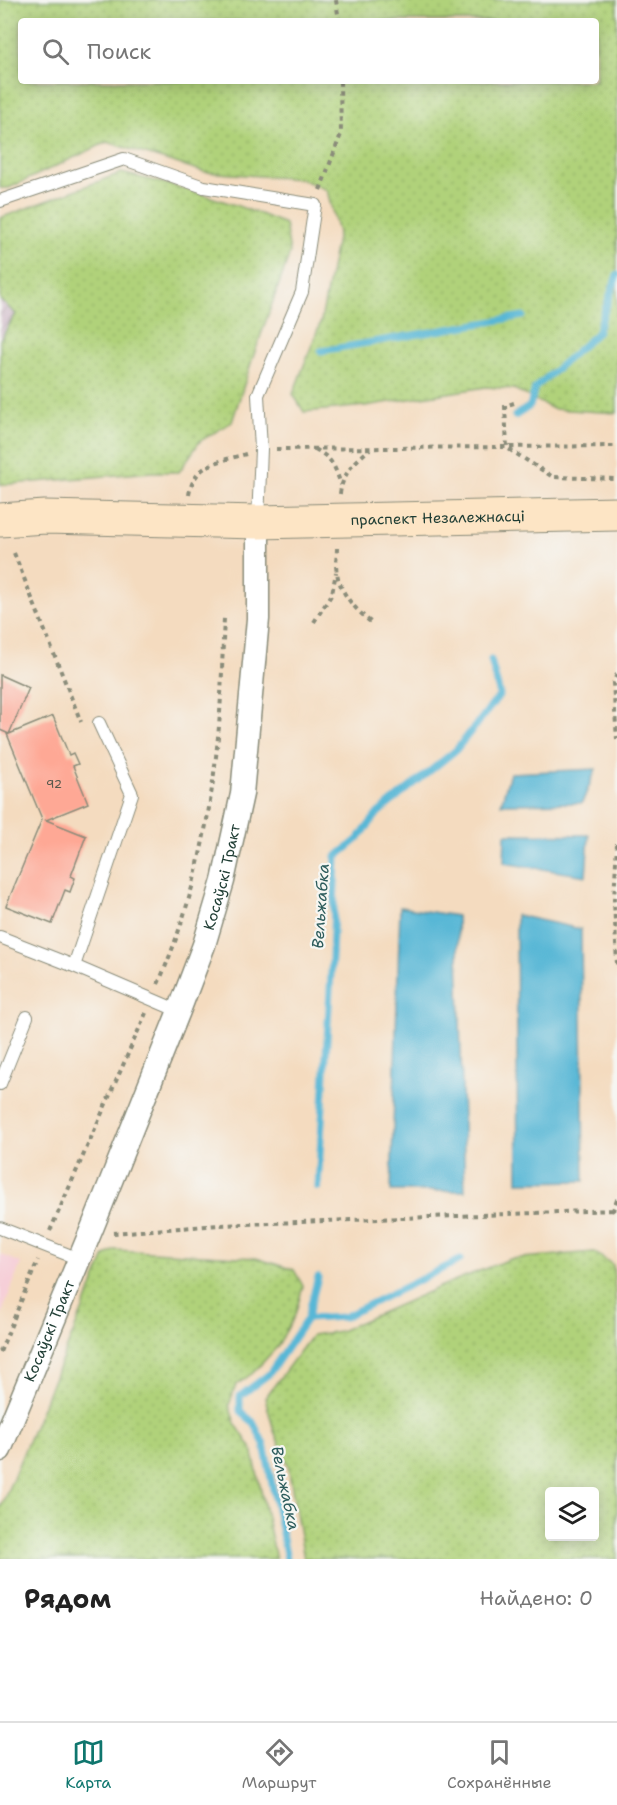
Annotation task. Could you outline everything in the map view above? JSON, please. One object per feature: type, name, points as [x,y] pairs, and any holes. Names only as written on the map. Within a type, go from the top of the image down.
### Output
[{"type":"main road","name":"праспект Незалежнасці","points":[[258,522],[617,514]]},
{"type":"main road","points":[[0,520],[45,517],[258,522]]},
{"type":"street","name":"Косаўскі Тракт","points":[[0,1450],[179,1011],[204,945],[220,892],[243,794],[258,619],[258,522]]},
{"type":"lane","points":[[0,201],[124,159],[204,187],[315,205],[302,292],[258,395],[261,449],[258,522]]},
{"type":"lane","points":[[74,966],[132,794],[99,723]]},
{"type":"lane","points":[[0,936],[179,1011]]},
{"type":"lane","points":[[0,1084],[27,1017]]},
{"type":"lane","points":[[0,1228],[79,1259]]},
{"type":"path","points":[[336,0],[339,18]]},
{"type":"path","points":[[315,205],[341,134],[340,84]]},
{"type":"path","points":[[507,448],[505,406],[514,403]]},
{"type":"path","points":[[186,521],[191,483],[206,466],[261,449],[617,446]]},
{"type":"path","points":[[340,496],[341,486],[350,467],[370,448]]},
{"type":"path","points":[[507,448],[553,477],[617,479]]},
{"type":"path","points":[[315,449],[327,456],[335,466],[341,486]]},
{"type":"path","points":[[314,621],[332,594],[337,547]]},
{"type":"path","points":[[14,553],[82,725],[99,723]]},
{"type":"path","points":[[336,571],[345,595],[373,624]]},
{"type":"path","points":[[617,674],[612,684],[617,739]]},
{"type":"path","points":[[617,843],[614,900],[617,965]]},
{"type":"path","points":[[613,1210],[617,1198]]},
{"type":"path","points":[[93,1226],[108,1234],[220,1225],[613,1210]]},
{"type":"path","points":[[613,1210],[617,1215]]},
{"type":"shaded area","points":[[0,300],[16,314],[0,340]]},
{"type":"shaded area","points":[[0,1254],[21,1263],[0,1318]]},
{"type":"green space","points":[[0,0],[617,0],[617,413],[553,409],[514,389],[486,387],[365,406],[304,412],[293,394],[321,321],[338,233],[327,190],[301,179],[205,172],[107,142],[9,188],[0,188]]},
{"type":"green space","points":[[121,173],[204,195],[285,224],[290,253],[232,422],[200,441],[179,472],[152,472],[0,485],[0,340],[16,314],[0,300],[0,218]]},
{"type":"green space","points":[[115,1250],[256,1258],[294,1270],[303,1286],[295,1315],[277,1347],[253,1373],[236,1385],[229,1405],[235,1423],[252,1449],[276,1559],[0,1559],[0,1509],[105,1256]]},
{"type":"green space","points":[[594,1252],[613,1265],[617,1318],[617,1559],[304,1559],[288,1465],[274,1431],[265,1398],[312,1335],[340,1331],[451,1282],[510,1259]]},
{"type":"water","points":[[596,769],[582,803],[501,804],[510,773]]},
{"type":"water","points":[[505,834],[589,835],[586,876],[504,863]]},
{"type":"water","points":[[400,907],[457,916],[465,1191],[391,1191]]},
{"type":"water","points":[[516,915],[581,929],[584,1181],[518,1182]]},
{"type":"building","points":[[0,675],[29,688],[9,734],[0,730]]},
{"type":"building","points":[[53,716],[69,755],[73,753],[78,764],[73,766],[88,803],[46,820],[86,836],[71,876],[75,878],[70,892],[65,890],[52,924],[6,906],[42,819],[7,734]]},
{"type":"waterway","name":"Вельжабка","points":[[515,416],[530,406],[535,388],[597,333],[617,275]]},
{"type":"waterway","points":[[321,351],[523,316]]},
{"type":"waterway","name":"Вельжабка","points":[[318,1187],[336,857],[358,839],[378,813],[456,750],[500,695],[491,660]]},
{"type":"waterway","points":[[307,1319],[344,1317],[460,1260]]},
{"type":"waterway","name":"Вельжабка","points":[[287,1559],[264,1444],[253,1422],[240,1411],[240,1396],[269,1374],[307,1319],[318,1277]]}]
